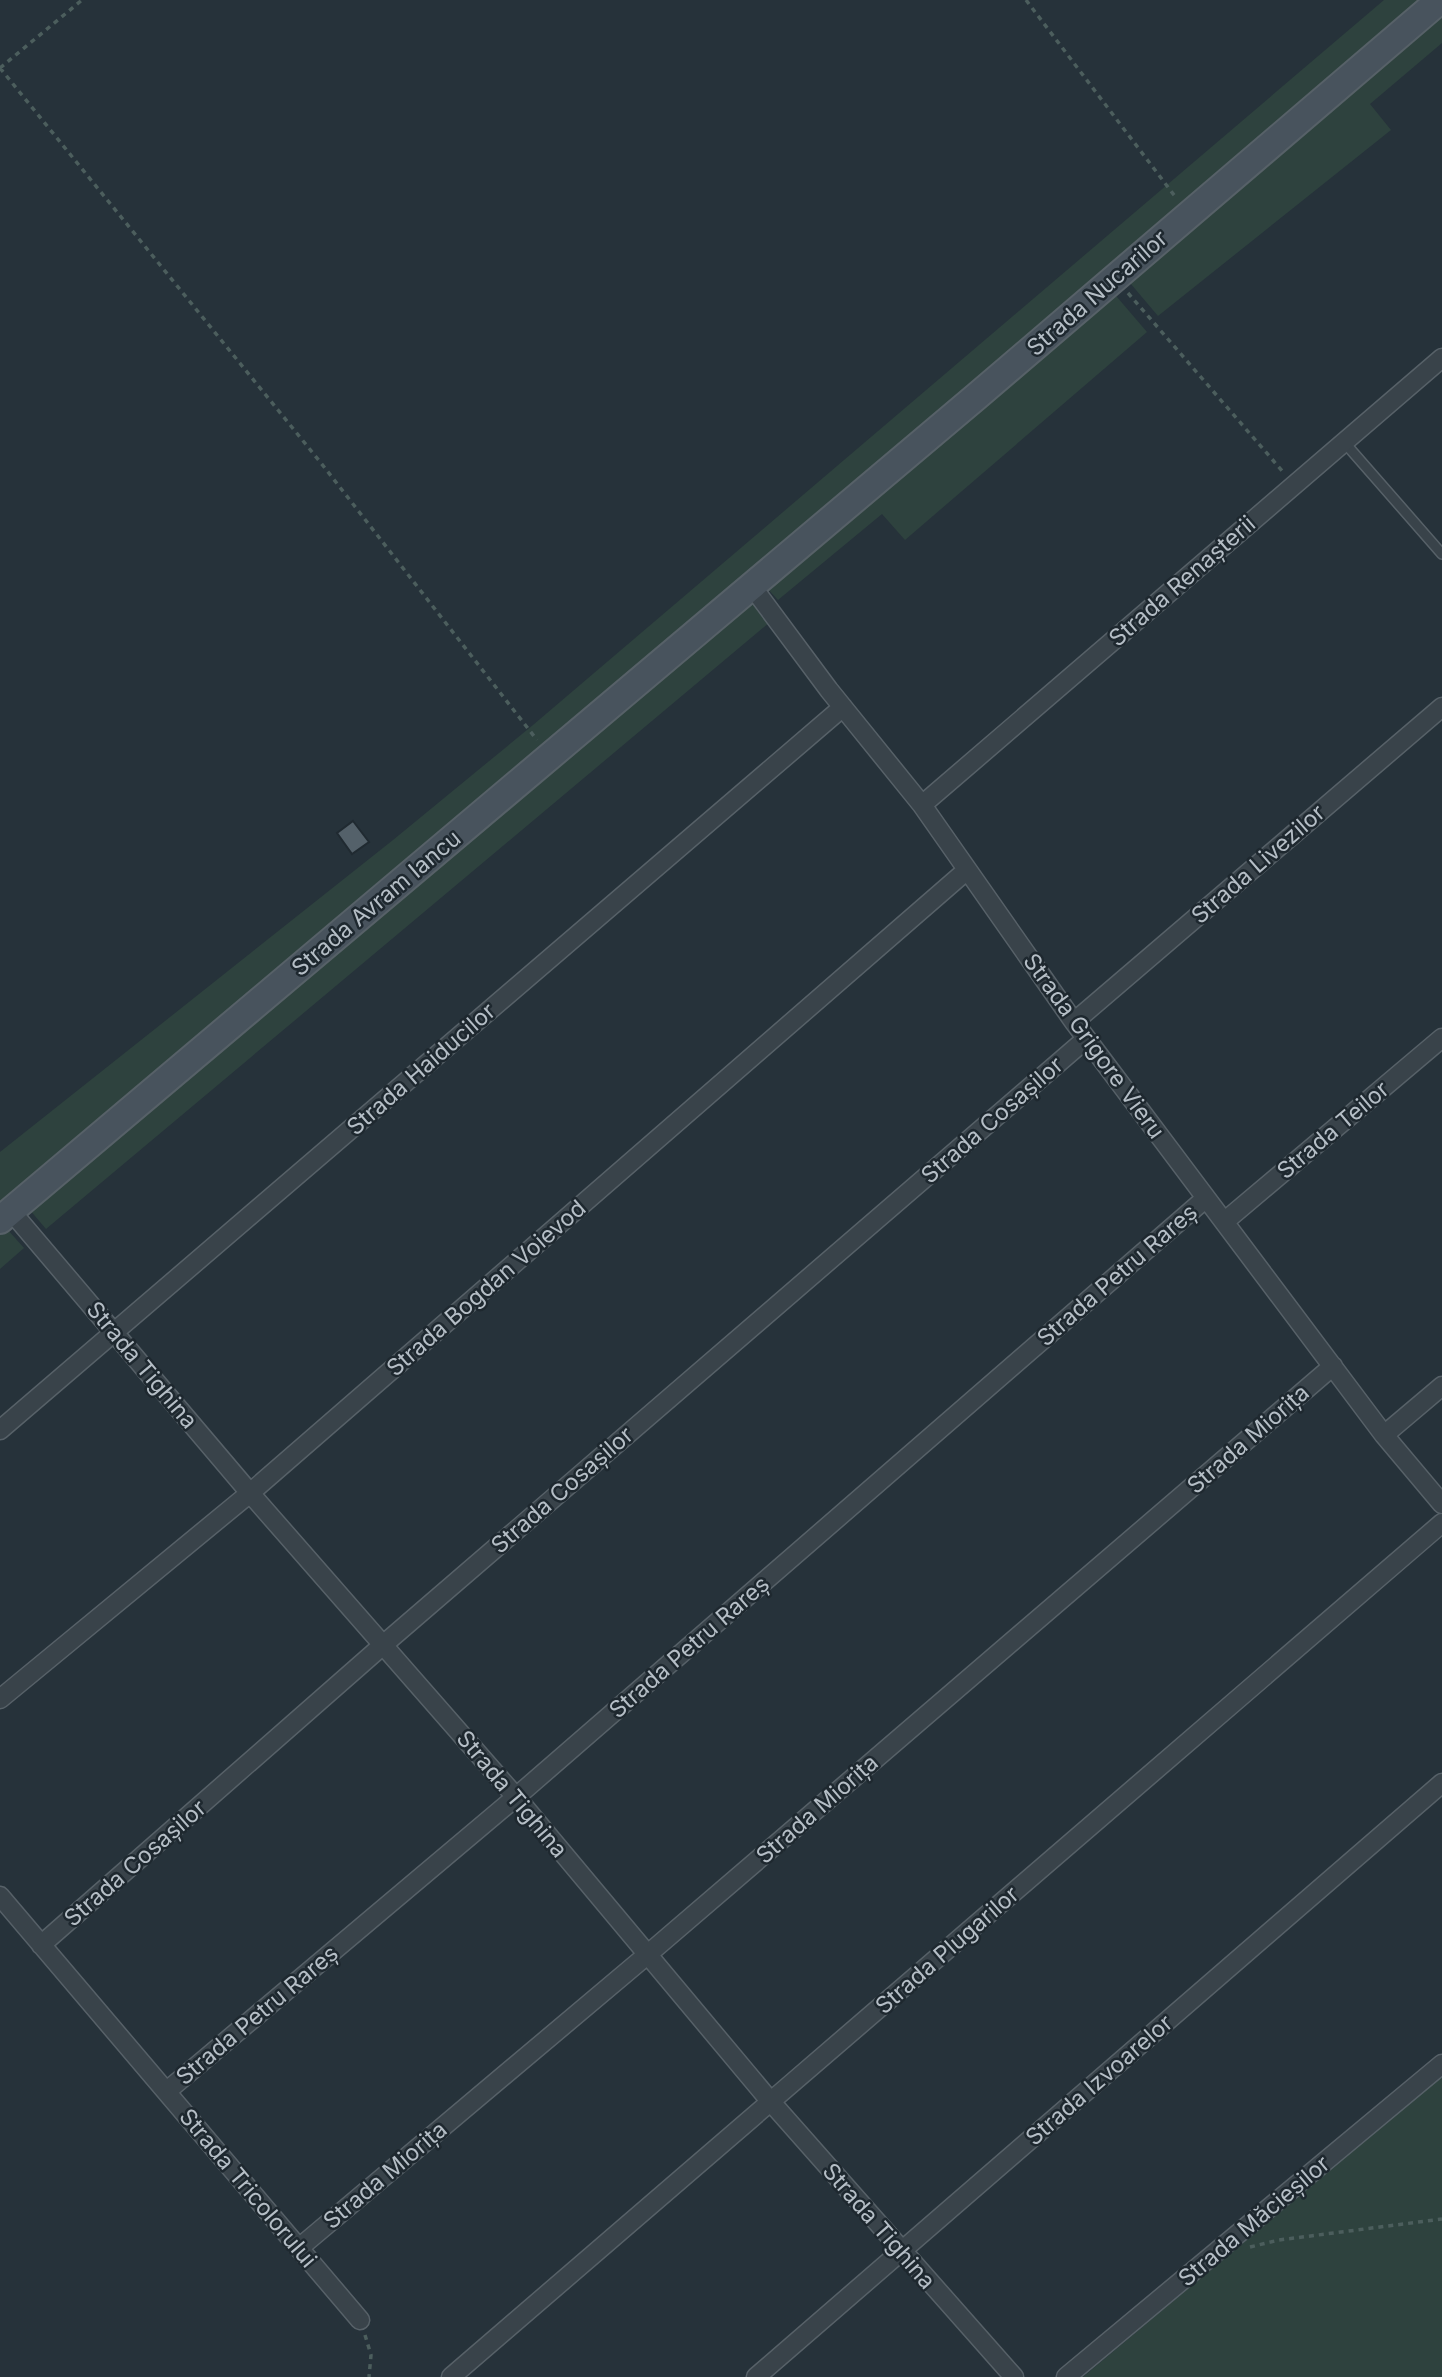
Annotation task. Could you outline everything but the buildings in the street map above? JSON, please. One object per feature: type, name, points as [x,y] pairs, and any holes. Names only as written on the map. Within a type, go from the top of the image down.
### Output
[{"type":"street","name":"Strada Nucarilor","points":[[751,585],[1440,0]]},
{"type":"street","name":"Strada Renașterii","points":[[922,805],[1442,358]]},
{"type":"street","name":"Strada Avram Iancu","points":[[5,1216],[751,585]]},
{"type":"street","name":"Strada Grigore Vieru","points":[[751,585],[843,707],[922,805],[1086,1039],[1384,1435],[1442,1504]]},
{"type":"street","name":"Strada Haiducilor","points":[[0,1430],[843,707]]},
{"type":"street","name":"Strada Livezilor","points":[[1074,1022],[1442,707]]},
{"type":"street","name":"Strada Bogdan Voievod","points":[[0,1699],[250,1493],[967,870]]},
{"type":"street","name":"Strada Teilor","points":[[1224,1222],[1442,1038]]},
{"type":"street","name":"Strada Cosașilor","points":[[41,1945],[383,1645],[1086,1039]]},
{"type":"street","name":"Strada Petru Rareș","points":[[167,2091],[516,1797],[1206,1198]]},
{"type":"street","name":"Strada Tighina","points":[[5,1216],[115,1332],[250,1493],[516,1797],[771,2102],[1014,2377]]},
{"type":"street","name":"Strada Miorița","points":[[299,2248],[647,1955],[1333,1366]]},
{"type":"street","points":[[1384,1435],[1442,1386]]},
{"type":"street","name":"Strada Plugarilor","points":[[451,2377],[1442,1523]]},
{"type":"street","name":"Strada Izvoarelor","points":[[756,2377],[1442,1783]]},
{"type":"street","name":"Strada Tricolorului","points":[[0,1896],[360,2320]]},
{"type":"street","name":"Strada Măcieșilor","points":[[1066,2377],[1442,2064]]},
{"type":"lane","points":[[1344,442],[1442,554]]},
{"type":"path","points":[[82,0],[0,68],[321,463],[549,755]]},
{"type":"path","points":[[1026,0],[1189,214]]},
{"type":"path","points":[[1115,278],[1294,485]]},
{"type":"path","points":[[1211,2257],[1279,2240],[1442,2219]]},
{"type":"path","points":[[360,2320],[371,2355],[369,2377]]},
{"type":"green space","points":[[1384,0],[1425,0],[0,1209],[0,1152],[393,840],[533,725]]},
{"type":"green space","points":[[1442,9],[1442,43],[1370,104],[1391,130],[1158,316],[1125,277]]},
{"type":"green space","points":[[1111,290],[1147,332],[905,540],[882,514],[778,600],[765,586]]},
{"type":"green space","points":[[752,598],[770,622],[46,1229],[29,1209]]},
{"type":"green space","points":[[7,1229],[24,1248],[0,1269],[0,1235]]},
{"type":"green space","points":[[1442,2075],[1442,2377],[1083,2377]]}]
